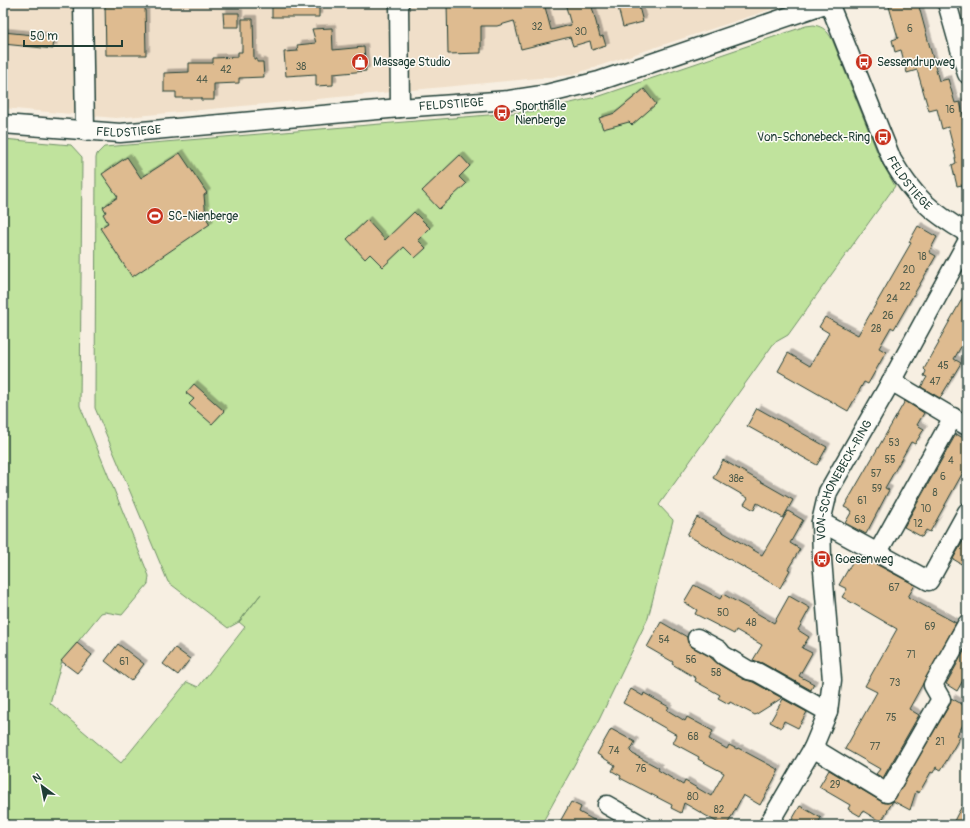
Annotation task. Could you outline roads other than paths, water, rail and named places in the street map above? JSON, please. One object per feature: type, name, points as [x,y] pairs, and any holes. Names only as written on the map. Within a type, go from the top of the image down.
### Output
[{"type":"street","name":"FELDSTIEGE","points":[[83,3],[85,131]]},
{"type":"street","points":[[399,3],[400,108]]},
{"type":"street","name":"FELDSTIEGE","points":[[3,124],[120,133],[400,108],[510,100],[568,90],[603,80],[828,3],[892,160],[903,179],[922,202],[945,220],[967,233]]},
{"type":"street","points":[[948,3],[967,74]]},
{"type":"street","name":"VON-SCHONEBECK-RING","points":[[768,825],[813,748],[828,712],[832,680],[822,559],[821,522],[828,492],[891,382],[967,242]]},
{"type":"street","points":[[878,552],[960,421],[891,382]]},
{"type":"street","points":[[821,522],[929,580],[967,512]]},
{"type":"street","points":[[813,748],[888,793],[941,699],[933,685],[967,624]]},
{"type":"street","points":[[697,638],[748,670],[757,672],[828,712]]},
{"type":"street","points":[[607,805],[642,825]]},
{"type":"place","name":"Massage Studio","points":[[360,62]]},
{"type":"place","name":"Sessendrupweg","points":[[864,62]]},
{"type":"place","name":"Sporthalle Nienberge","points":[[502,113]]},
{"type":"place","name":"Von-Schonebeck-Ring","points":[[883,137]]},
{"type":"place","name":"SC-Nienberge","points":[[155,216]]},
{"type":"place","name":"Goesenweg","points":[[822,559]]}]
